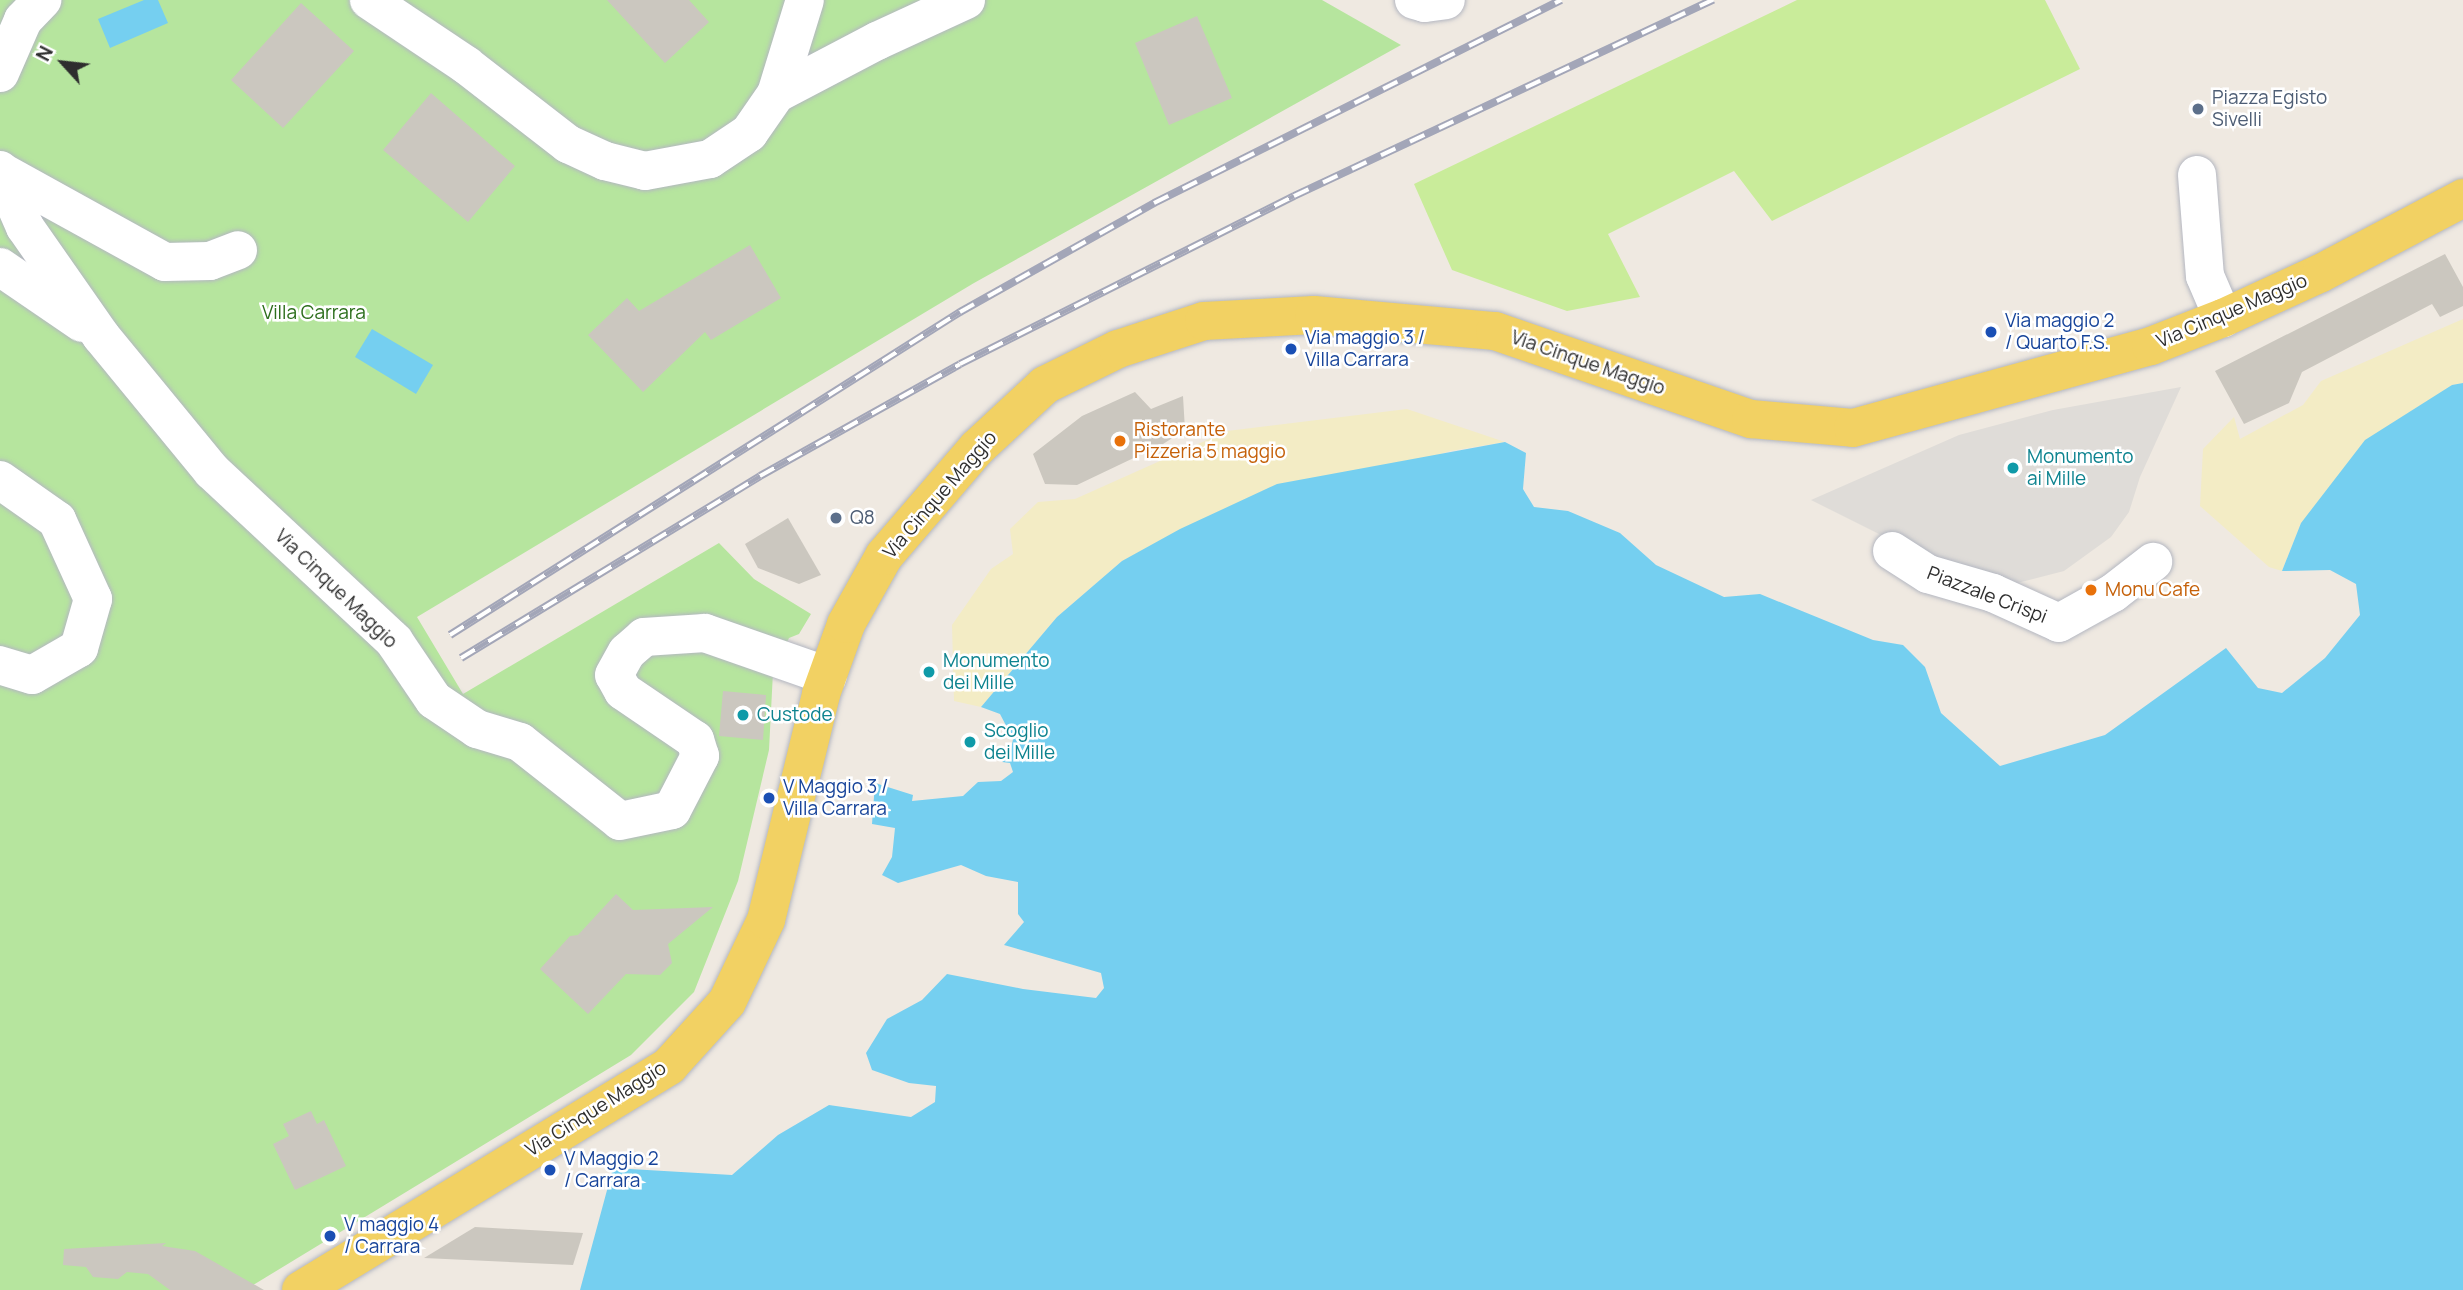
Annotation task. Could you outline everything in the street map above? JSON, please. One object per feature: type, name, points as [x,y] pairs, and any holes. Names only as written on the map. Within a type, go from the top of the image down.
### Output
[{"type":"main road","name":"Via Cinque Maggio","points":[[301,1290],[668,1066],[727,1002],[766,920],[828,676],[846,624],[884,556],[977,448],[1045,385],[1118,349],[1204,321],[1314,315],[1495,331],[1751,419],[1853,428],[2151,345],[2223,318],[2321,273],[2463,198]]},
{"type":"street","points":[[0,73],[23,20],[42,0]]},
{"type":"street","points":[[369,0],[466,65],[568,144],[605,161],[645,170],[710,159],[749,133],[776,94],[805,0]]},
{"type":"street","points":[[776,94],[877,41],[966,0]]},
{"type":"street","points":[[1413,0],[1425,4],[1446,0]]},
{"type":"street","name":"Via Cinque Maggio","points":[[0,171],[165,262],[210,261],[238,250]]},
{"type":"street","name":"Via Cinque Maggio","points":[[0,171],[25,227],[102,336],[212,471],[394,641],[434,699],[477,729],[520,742],[620,821],[673,810],[701,756],[695,740],[623,691],[614,675],[627,652],[644,637],[705,633],[828,676]]},
{"type":"street","points":[[2197,175],[2205,276],[2223,318]]},
{"type":"street","name":"Via Cinque Maggio","points":[[0,267],[102,336]]},
{"type":"street","points":[[0,480],[57,520],[93,599],[79,648],[32,675],[0,665]]},
{"type":"street","name":"Piazzale Crispi","points":[[1892,551],[1928,574],[1993,593],[2059,622],[2113,593],[2153,562]]},
{"type":"green space","name":"Villa Carrara","points":[[0,0],[1322,0],[1401,45],[974,283],[417,617],[463,694],[719,543],[754,579],[811,614],[799,634],[789,638],[773,672],[769,750],[738,881],[694,992],[631,1055],[245,1290],[0,1290]]},
{"type":"green space","points":[[1797,0],[2045,0],[2080,69],[1772,221],[1734,171],[1608,234],[1640,297],[1567,311],[1452,270],[1414,184]]},
{"type":"sand","points":[[2463,319],[2463,383],[2452,385],[2301,523],[2282,571],[2269,567],[2200,506],[2203,449],[2234,417],[2240,439],[2303,405],[2321,381]]},
{"type":"sand","points":[[1407,409],[1505,442],[1450,451],[1122,561],[1057,617],[981,707],[954,701],[952,625],[991,569],[1013,554],[1010,529],[1038,502],[1075,499],[1227,431]]},
{"type":"shaded area","points":[[2181,387],[2140,477],[2129,512],[2111,537],[2064,571],[2017,583],[1951,570],[1811,500],[1959,435],[2053,410]]},
{"type":"water","points":[[144,0],[158,0],[168,23],[110,48],[98,19]]},
{"type":"water","points":[[372,329],[433,365],[416,394],[355,357]]},
{"type":"water","points":[[2463,383],[2463,1290],[580,1290],[613,1168],[732,1175],[778,1135],[829,1105],[911,1117],[935,1102],[936,1086],[909,1083],[872,1070],[866,1053],[887,1019],[922,1000],[947,974],[1023,989],[1096,998],[1104,988],[1101,973],[1004,945],[1024,922],[1018,914],[1018,882],[986,876],[961,865],[898,883],[882,875],[892,857],[895,828],[872,824],[875,783],[913,795],[912,801],[963,796],[978,782],[1001,781],[1013,772],[1010,763],[1002,762],[1010,755],[1013,739],[1000,714],[981,707],[1057,617],[1122,561],[1180,529],[1277,484],[1505,442],[1526,453],[1523,489],[1534,507],[1568,511],[1620,533],[1656,565],[1724,597],[1760,594],[1873,640],[1903,645],[1925,667],[1941,713],[2000,766],[2105,735],[2226,648],[2258,688],[2282,693],[2325,658],[2360,615],[2356,584],[2330,570],[2282,571],[2301,523],[2365,440],[2452,385]]},
{"type":"building","points":[[607,0],[689,0],[709,22],[665,63]]},
{"type":"building","points":[[301,3],[354,51],[283,128],[231,80]]},
{"type":"building","points":[[1197,16],[1232,98],[1169,125],[1135,43]]},
{"type":"building","points":[[431,93],[515,166],[468,222],[383,150]]},
{"type":"building","points":[[750,245],[781,298],[711,340],[705,332],[643,392],[588,335],[627,298],[639,311]]},
{"type":"building","points":[[2445,254],[2463,287],[2463,306],[2440,317],[2432,304],[2302,372],[2289,403],[2244,424],[2215,371]]},
{"type":"building","points":[[1135,392],[1151,409],[1183,396],[1185,430],[1163,444],[1077,485],[1045,484],[1033,454],[1082,416]]},
{"type":"building","points":[[788,518],[821,575],[799,584],[758,568],[745,544]]},
{"type":"building","name":"Custode","points":[[723,691],[766,695],[763,740],[719,736]]},
{"type":"building","points":[[616,894],[633,910],[713,907],[668,944],[672,963],[660,975],[626,974],[588,1014],[540,969],[570,936],[578,935]]},
{"type":"building","points":[[311,1111],[317,1124],[324,1120],[346,1166],[295,1190],[273,1144],[289,1136],[283,1124]]},
{"type":"building","points":[[475,1227],[583,1233],[573,1265],[424,1258]]},
{"type":"building","points":[[166,1243],[162,1246],[195,1251],[264,1290],[170,1290],[148,1274],[127,1272],[118,1279],[93,1277],[86,1267],[63,1265],[64,1249]]},
{"type":"railway","points":[[450,635],[960,312],[1154,203],[1561,0]]},
{"type":"railway","points":[[461,658],[760,476],[960,364],[1294,196],[1713,0]]},
{"type":"place","name":"Piazza Egisto Sivelli","points":[[2198,109]]},
{"type":"place","name":"Via maggio 2 / Quarto F.S.","points":[[1991,332]]},
{"type":"place","name":"Via maggio 3 / Villa Carrara","points":[[1291,349]]},
{"type":"place","name":"Ristorante Pizzeria 5 maggio","points":[[1120,441]]},
{"type":"place","name":"Monumento ai Mille","points":[[2013,468]]},
{"type":"place","name":"Q8","points":[[836,518]]},
{"type":"place","name":"Monu Cafe","points":[[2091,590]]},
{"type":"place","name":"Monumento dei Mille","points":[[929,672]]},
{"type":"place","name":"Custode","points":[[743,715]]},
{"type":"place","name":"Scoglio dei Mille","points":[[970,742]]},
{"type":"place","name":"V Maggio 3 / Villa Carrara","points":[[769,798]]},
{"type":"place","name":"V Maggio 2 / Carrara","points":[[550,1170]]},
{"type":"place","name":"V maggio 4 / Carrara","points":[[330,1236]]}]
